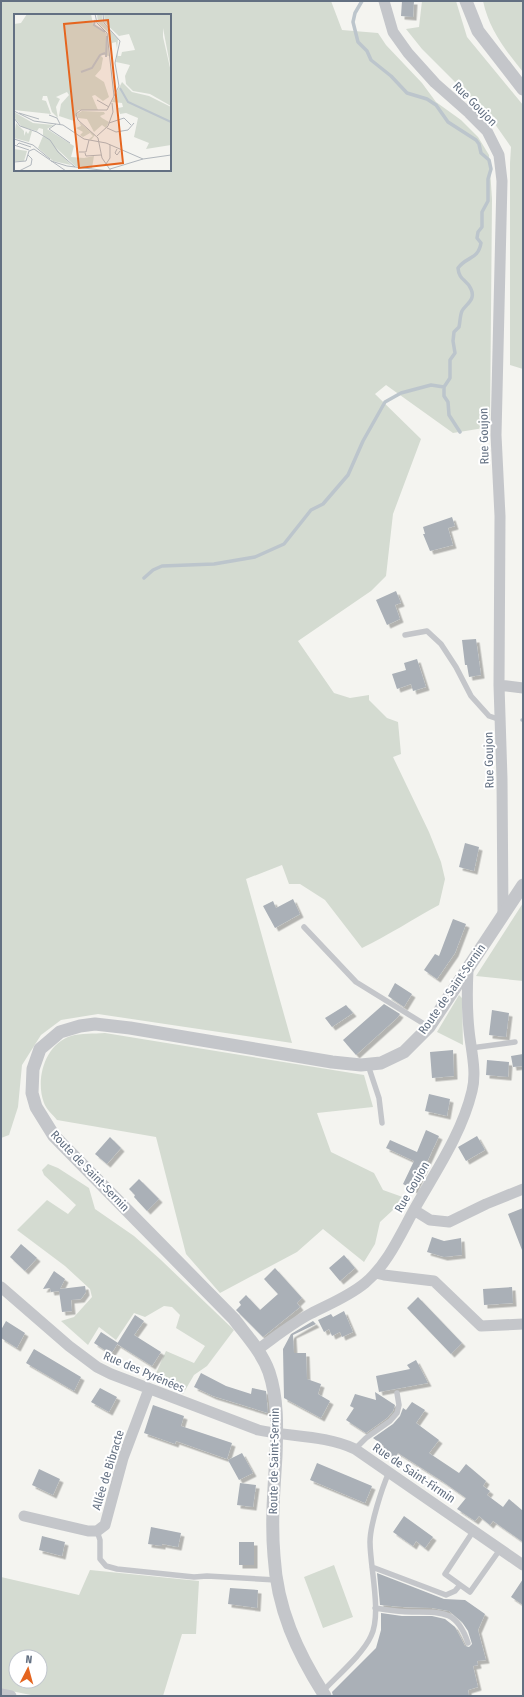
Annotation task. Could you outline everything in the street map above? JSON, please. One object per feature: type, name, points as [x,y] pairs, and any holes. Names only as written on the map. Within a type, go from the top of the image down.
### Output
[{"type":"street","name":"Rue Goujon","points":[[384,1],[394,32],[408,53],[435,83],[469,112],[487,131],[499,155],[502,181],[496,435],[500,516],[499,685],[501,720],[503,914]]},
{"type":"street","points":[[466,1],[478,31],[523,89]]},
{"type":"street","points":[[499,685],[523,688]]},
{"type":"street","name":"Route de Saint-Sernin","points":[[324,1694],[302,1659],[290,1632],[276,1580],[273,1529],[277,1409],[268,1370],[257,1350],[234,1319],[54,1136],[36,1107],[32,1093],[33,1069],[40,1049],[60,1032],[80,1026],[95,1024],[130,1028],[332,1062],[368,1064],[381,1063],[404,1052],[429,1027],[523,885]]},
{"type":"street","name":"Rue Goujon","points":[[257,1350],[309,1314],[344,1298],[376,1273],[392,1250],[447,1153],[473,1090],[473,1060],[469,1030],[468,970]]},
{"type":"street","points":[[414,1210],[430,1220],[449,1222],[523,1188]]},
{"type":"street","points":[[376,1273],[434,1281],[482,1326],[523,1324]]},
{"type":"street","name":"Rue des Pyrénées","points":[[1,1287],[82,1357],[111,1374],[258,1430],[277,1434]]},
{"type":"street","name":"Allée de Bibracte","points":[[97,1531],[105,1525],[123,1458],[149,1389]]},
{"type":"street","name":"Rue de Saint-Firmin","points":[[277,1434],[330,1440],[355,1449],[474,1529],[523,1565]]},
{"type":"street","points":[[24,1516],[88,1531],[97,1531]]},
{"type":"street","points":[[1,1694],[11,1696]]},
{"type":"lane","points":[[405,635],[427,631],[441,644],[471,696],[489,716],[501,720]]},
{"type":"lane","points":[[304,927],[356,982],[429,1027]]},
{"type":"lane","points":[[471,1048],[515,1042]]},
{"type":"lane","points":[[368,1064],[379,1098],[382,1123]]},
{"type":"lane","points":[[355,1449],[366,1438],[390,1421],[397,1413],[399,1405],[397,1393]]},
{"type":"lane","points":[[324,1694],[366,1645],[374,1629],[375,1608],[370,1536],[383,1487],[390,1472]]},
{"type":"lane","points":[[474,1529],[444,1574],[470,1592],[501,1548]]},
{"type":"lane","points":[[97,1531],[100,1540],[100,1559],[106,1566],[117,1569],[194,1577],[207,1576],[276,1580]]},
{"type":"lane","points":[[372,1567],[446,1595],[455,1591],[460,1585]]},
{"type":"lane","points":[[375,1608],[394,1611],[442,1613],[460,1624],[468,1643]]},
{"type":"shaded area","points":[[1,1],[331,1],[342,30],[378,33],[386,45],[422,83],[436,102],[461,120],[478,137],[489,155],[492,199],[490,427],[453,433],[386,385],[375,394],[421,439],[393,514],[386,576],[371,591],[298,641],[334,693],[350,698],[369,695],[369,700],[387,718],[398,722],[401,754],[393,757],[429,832],[441,862],[445,879],[439,905],[362,948],[325,900],[300,884],[289,884],[282,865],[246,879],[292,1043],[98,1014],[61,1020],[41,1035],[22,1065],[18,1107],[9,1135],[1,1138]]},
{"type":"shaded area","points":[[422,1],[456,1],[467,37],[523,105],[523,369],[510,365],[511,147],[490,117],[422,49],[406,29],[419,27]]},
{"type":"shaded area","points":[[483,1],[523,1],[523,72],[498,39],[489,21]]},
{"type":"shaded area","points":[[523,903],[523,981],[476,976]]},
{"type":"shaded area","points":[[459,995],[462,998],[463,1045],[437,1032]]},
{"type":"shaded area","points":[[105,1033],[364,1075],[373,1107],[317,1113],[331,1152],[374,1173],[383,1190],[411,1200],[393,1210],[380,1222],[375,1244],[364,1262],[323,1229],[297,1252],[220,1293],[186,1254],[156,1137],[57,1120],[45,1105],[41,1084],[42,1073],[44,1064],[55,1046],[62,1040],[71,1036]]},
{"type":"shaded area","points":[[48,1164],[58,1168],[89,1188],[95,1209],[134,1236],[234,1330],[207,1366],[194,1375],[183,1394],[153,1380],[166,1351],[194,1363],[205,1346],[176,1328],[180,1315],[172,1307],[164,1306],[145,1317],[134,1313],[116,1340],[99,1327],[88,1345],[61,1321],[74,1317],[92,1297],[90,1289],[65,1266],[17,1230],[47,1200],[68,1214],[76,1205],[44,1175],[42,1170]]},
{"type":"shaded area","points":[[334,1565],[353,1617],[323,1628],[304,1577]]},
{"type":"shaded area","points":[[90,1570],[199,1581],[196,1634],[182,1634],[163,1696],[36,1696],[1,1689],[1,1577],[79,1595]]},
{"type":"building","points":[[402,1],[414,1],[413,17],[401,16]]},
{"type":"building","points":[[452,517],[455,526],[448,528],[453,545],[430,551],[423,534],[425,534],[423,527]]},
{"type":"building","points":[[396,591],[401,603],[395,605],[400,619],[387,625],[376,600]]},
{"type":"building","points":[[476,639],[481,675],[469,677],[467,665],[465,665],[462,640]]},
{"type":"building","points":[[417,659],[426,687],[413,691],[411,684],[397,689],[392,674],[406,670],[404,663]]},
{"type":"building","points":[[465,843],[479,847],[474,871],[459,867]]},
{"type":"building","points":[[293,899],[300,914],[275,928],[263,906],[273,901],[276,908]]},
{"type":"building","points":[[453,919],[466,924],[455,953],[437,979],[424,970],[435,954],[439,956]]},
{"type":"building","points":[[395,983],[412,994],[404,1007],[388,996]]},
{"type":"building","points":[[384,1004],[400,1014],[356,1055],[343,1040]]},
{"type":"building","points":[[346,1005],[353,1013],[332,1027],[325,1018]]},
{"type":"building","points":[[492,1010],[509,1013],[506,1037],[489,1035]]},
{"type":"building","points":[[453,1050],[454,1076],[432,1078],[430,1052]]},
{"type":"building","points":[[523,1054],[523,1066],[513,1067],[511,1056]]},
{"type":"building","points":[[487,1060],[509,1062],[508,1077],[486,1075]]},
{"type":"building","points":[[429,1094],[450,1099],[447,1116],[425,1111]]},
{"type":"building","points":[[426,1130],[439,1136],[414,1190],[403,1184],[414,1161],[386,1148],[390,1140],[417,1152]]},
{"type":"building","points":[[477,1136],[485,1150],[466,1161],[458,1147]]},
{"type":"building","points":[[110,1137],[121,1148],[107,1164],[95,1154]]},
{"type":"building","points":[[139,1179],[159,1199],[147,1211],[129,1189]]},
{"type":"building","points":[[523,1208],[523,1250],[522,1250],[508,1214]]},
{"type":"building","points":[[432,1237],[444,1241],[461,1238],[462,1255],[444,1257],[427,1252]]},
{"type":"building","points":[[21,1244],[37,1258],[25,1271],[10,1257]]},
{"type":"building","points":[[344,1255],[355,1268],[340,1281],[329,1268]]},
{"type":"building","points":[[275,1268],[302,1298],[297,1303],[300,1307],[263,1337],[236,1310],[241,1305],[239,1302],[246,1295],[260,1310],[278,1294],[264,1279]]},
{"type":"building","points":[[54,1271],[65,1279],[60,1289],[85,1286],[86,1292],[81,1299],[71,1300],[72,1311],[62,1312],[59,1291],[51,1292],[50,1288],[43,1289]]},
{"type":"building","points":[[512,1287],[513,1303],[484,1305],[483,1289]]},
{"type":"building","points":[[418,1297],[462,1343],[451,1354],[407,1308]]},
{"type":"building","points":[[344,1311],[353,1332],[342,1337],[340,1332],[332,1336],[329,1329],[324,1332],[318,1320],[331,1314],[333,1317]]},
{"type":"building","points":[[135,1315],[144,1321],[134,1335],[161,1352],[152,1366],[117,1344]]},
{"type":"building","points":[[6,1321],[25,1333],[17,1348],[1,1338],[1,1330]]},
{"type":"building","points":[[313,1321],[316,1324],[293,1335],[294,1353],[306,1353],[307,1379],[321,1384],[318,1394],[330,1401],[321,1418],[284,1398],[283,1349],[291,1334]]},
{"type":"building","points":[[101,1332],[118,1343],[111,1354],[94,1343]]},
{"type":"building","points":[[34,1349],[81,1377],[74,1391],[26,1363]]},
{"type":"building","points":[[416,1360],[428,1383],[379,1392],[376,1376],[410,1369],[407,1365]]},
{"type":"building","points":[[201,1373],[226,1386],[251,1394],[252,1388],[266,1391],[268,1413],[213,1396],[194,1387]]},
{"type":"building","points":[[100,1388],[117,1397],[109,1412],[91,1402]]},
{"type":"building","points":[[375,1392],[395,1405],[393,1411],[387,1418],[366,1433],[346,1420],[354,1408],[350,1406],[355,1394],[376,1400]]},
{"type":"building","points":[[412,1402],[425,1410],[416,1423],[439,1440],[429,1453],[459,1473],[466,1464],[486,1481],[483,1486],[490,1491],[487,1495],[503,1507],[509,1499],[523,1511],[523,1542],[493,1521],[490,1525],[479,1516],[475,1521],[457,1509],[466,1498],[398,1453],[394,1459],[381,1450],[384,1446],[373,1438],[393,1424],[400,1416],[403,1408],[406,1410]]},
{"type":"building","points":[[153,1405],[184,1416],[181,1426],[232,1443],[227,1459],[176,1441],[175,1444],[144,1433]]},
{"type":"building","points":[[242,1453],[253,1473],[239,1480],[228,1460]]},
{"type":"building","points":[[317,1463],[372,1486],[365,1503],[310,1480]]},
{"type":"building","points":[[39,1469],[60,1479],[53,1495],[32,1485]]},
{"type":"building","points":[[240,1483],[256,1485],[253,1507],[237,1505]]},
{"type":"building","points":[[404,1516],[433,1537],[425,1548],[416,1541],[413,1546],[393,1532]]},
{"type":"building","points":[[151,1527],[181,1533],[178,1547],[162,1544],[162,1546],[148,1544]]},
{"type":"building","points":[[42,1536],[65,1542],[62,1556],[39,1550]]},
{"type":"building","points":[[239,1542],[254,1542],[254,1565],[239,1565]]},
{"type":"building","points":[[377,1573],[444,1599],[465,1600],[485,1614],[478,1630],[486,1660],[477,1661],[478,1665],[473,1666],[478,1687],[468,1690],[469,1696],[333,1696],[332,1692],[376,1648],[381,1630],[381,1613],[402,1616],[432,1616],[445,1619],[455,1627],[465,1646],[469,1647],[472,1644],[468,1631],[462,1622],[449,1611],[432,1608],[380,1605]]},
{"type":"building","points":[[523,1579],[523,1605],[511,1597]]},
{"type":"building","points":[[230,1588],[258,1590],[257,1608],[228,1604]]},
{"type":"waterway","points":[[362,1],[355,13],[353,22],[358,42],[367,51],[371,60],[391,76],[407,93],[427,99],[436,105],[448,122],[476,140],[479,144],[481,153],[489,160],[491,169],[488,179],[488,201],[482,212],[482,227],[478,232],[477,238],[481,243],[480,248],[475,255],[461,264],[458,268],[461,278],[471,289],[472,296],[470,302],[462,311],[459,327],[454,332],[453,341],[455,353],[450,360],[450,378],[444,387],[444,396],[448,402],[449,415],[460,432]]},
{"type":"waterway","points":[[144,578],[153,570],[162,566],[214,564],[255,557],[284,544],[311,510],[323,504],[348,475],[363,441],[385,402],[401,393],[431,385],[444,387]]}]
